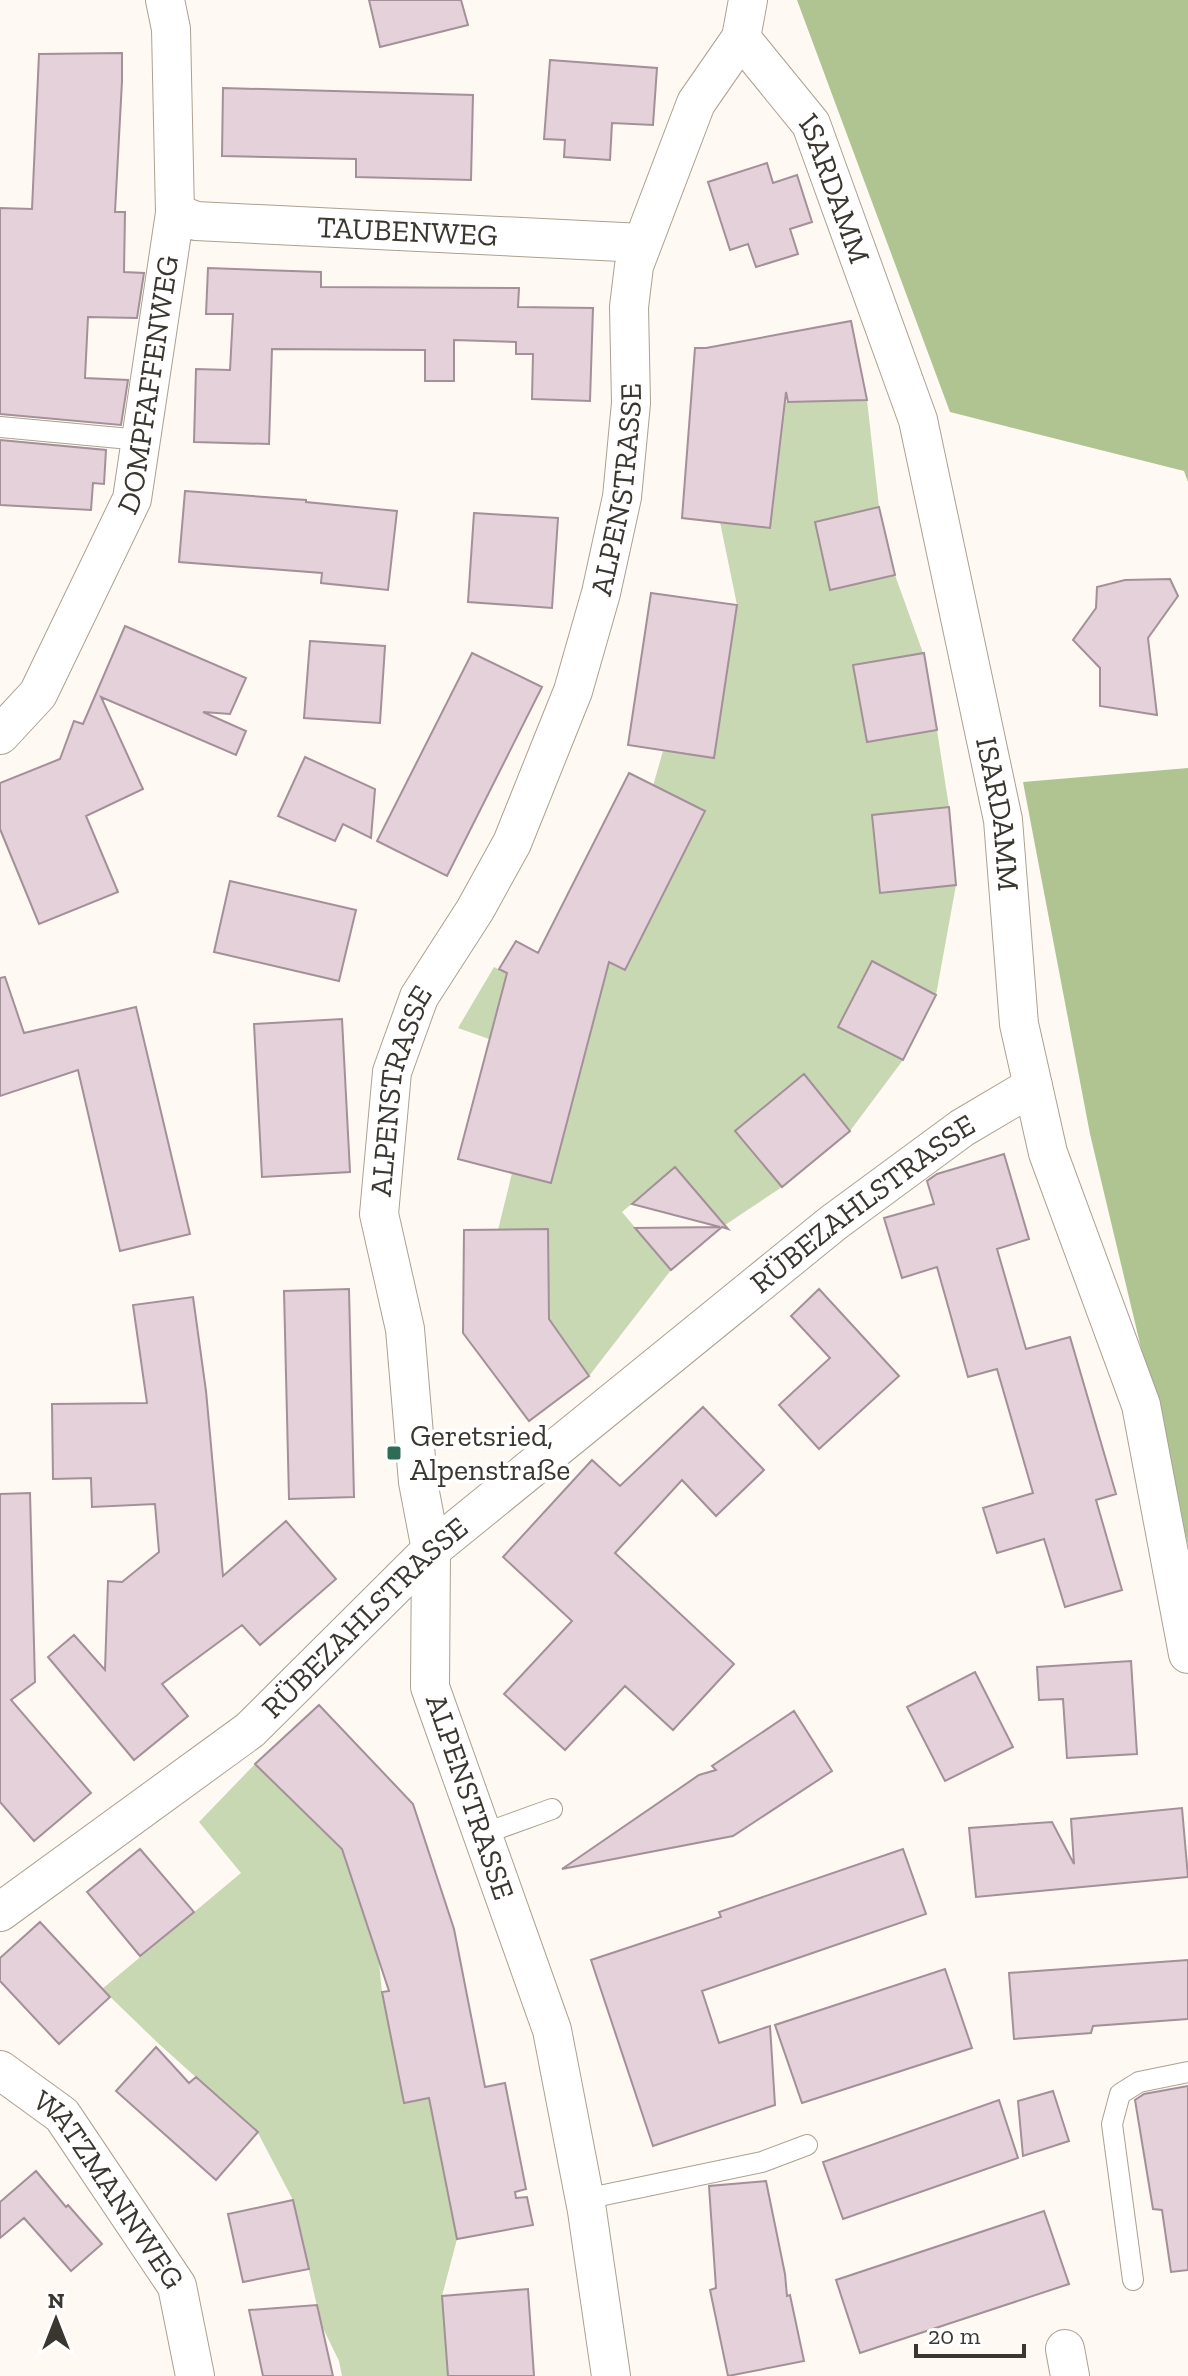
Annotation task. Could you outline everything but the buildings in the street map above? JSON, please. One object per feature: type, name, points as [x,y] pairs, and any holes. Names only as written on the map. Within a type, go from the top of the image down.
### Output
[{"type":"street","name":"DOMPFAFFENWEG","points":[[0,735],[38,694],[132,499],[175,213],[171,29],[165,0]]},
{"type":"street","points":[[741,38],[748,0]]},
{"type":"street","name":"ALPENSTRASSE","points":[[611,2376],[585,2199],[552,2030],[430,1687],[431,1550],[418,1482],[405,1329],[379,1214],[392,1072],[419,997],[475,910],[512,843],[573,691],[601,593],[622,497],[631,403],[629,307],[634,266],[696,103],[741,38]]},
{"type":"street","name":"ISARDAMM","points":[[741,38],[811,124],[918,420],[1003,820],[1019,1024],[1048,1153],[1141,1405],[1188,1654]]},
{"type":"street","name":"TAUBENWEG","points":[[175,213],[196,221],[642,243]]},
{"type":"street","name":"RÜBEZAHLSTRASSE","points":[[0,1912],[250,1730],[431,1550],[833,1223],[962,1128],[1033,1086]]},
{"type":"street","name":"WATZMANNWEG","points":[[0,2070],[62,2115],[177,2286],[195,2376]]},
{"type":"lane","points":[[0,427],[141,440]]},
{"type":"lane","points":[[483,1834],[552,1809]]},
{"type":"lane","points":[[1133,2280],[1112,2124],[1120,2094],[1139,2082],[1188,2072]]},
{"type":"lane","points":[[585,2199],[762,2162],[807,2145]]},
{"type":"green space","points":[[797,0],[1188,0],[1188,482],[1184,471],[950,412]]},
{"type":"green space","points":[[867,400],[879,507],[815,522],[830,590],[895,575],[923,653],[853,665],[867,742],[937,730],[949,807],[872,815],[880,892],[956,885],[936,995],[872,962],[838,1026],[903,1060],[850,1131],[804,1075],[736,1130],[782,1187],[725,1225],[675,1167],[622,1212],[671,1270],[589,1376],[549,1319],[548,1229],[498,1230],[512,1173],[551,1183],[598,1005],[505,981],[489,1039],[458,1028],[494,967],[537,989],[564,939],[625,969],[705,812],[653,786],[663,751],[714,758],[737,605],[720,522],[770,527],[784,402]]},
{"type":"green space","points":[[1188,768],[1188,1545],[1090,1134],[1023,782]]},
{"type":"green space","points":[[255,1764],[342,1849],[379,1962],[382,1992],[429,2098],[457,2239],[442,2296],[448,2376],[342,2376],[339,2361],[321,2324],[293,2200],[258,2133],[102,1989],[241,1873],[199,1822]]},
{"type":"place","name":"Geretsried, Alpenstraße","points":[[394,1453]]}]
